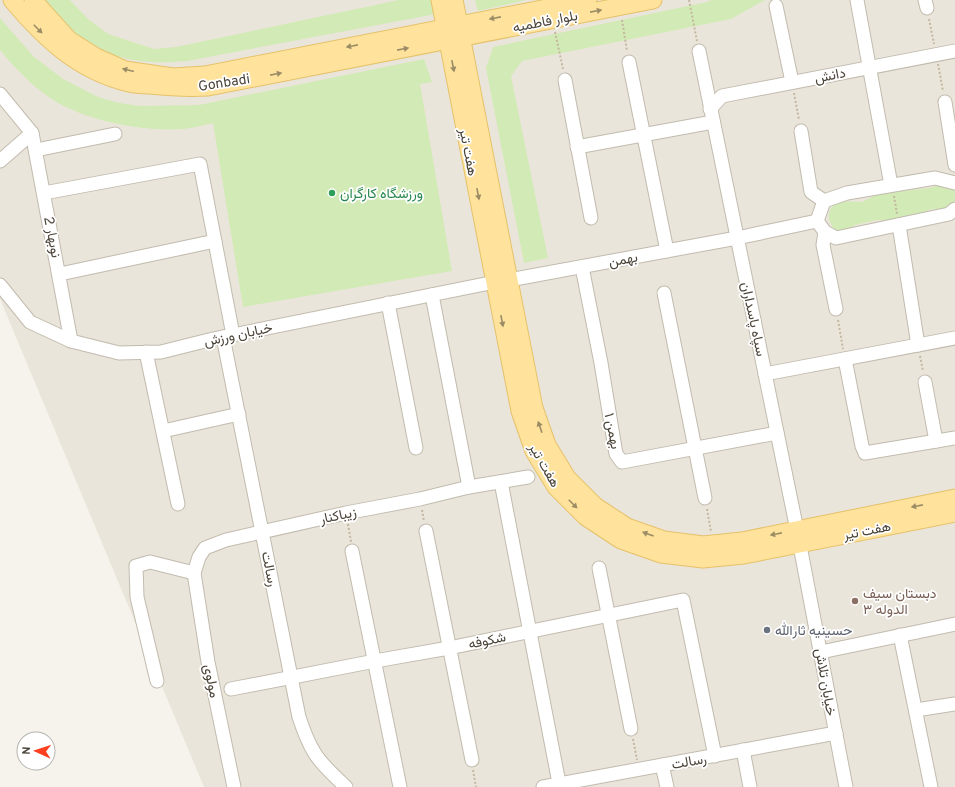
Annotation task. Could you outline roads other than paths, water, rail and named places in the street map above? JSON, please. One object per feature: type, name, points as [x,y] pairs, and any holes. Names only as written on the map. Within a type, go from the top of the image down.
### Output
[{"type":"main road","name":"Gonbadi","points":[[12,0],[26,17],[56,47],[89,69],[130,84],[178,88],[208,87],[453,33]]},
{"type":"main road","name":"Gonbadi","points":[[34,0],[69,40],[96,57],[125,70],[173,77],[205,75],[453,33]]},
{"type":"main road","points":[[440,0],[453,33]]},
{"type":"main road","points":[[453,33],[454,0]]},
{"type":"main road","name":"بلوار فاطمیه","points":[[453,33],[588,0]]},
{"type":"main road","name":"بلوار فاطمیه","points":[[453,33],[553,19],[653,0]]},
{"type":"main road","name":"هفت تیر","points":[[453,33],[502,281],[534,408],[547,445],[567,478],[595,506],[627,527],[664,540],[703,545],[798,537],[955,513]]},
{"type":"main road","name":"هفت تیر","points":[[502,281],[520,411],[534,451],[556,487],[586,517],[621,540],[661,554],[702,559],[744,555],[798,537],[955,498]]},
{"type":"street","points":[[857,0],[891,185]]},
{"type":"street","points":[[776,6],[792,82]]},
{"type":"street","name":"سپاه پاسداران","points":[[699,50],[798,537]]},
{"type":"street","name":"دانش","points":[[710,109],[722,96],[955,51]]},
{"type":"street","points":[[629,62],[668,251]]},
{"type":"street","points":[[565,80],[591,218]]},
{"type":"street","points":[[0,94],[32,133],[0,161]]},
{"type":"street","points":[[944,102],[955,165]]},
{"type":"street","points":[[577,147],[713,122]]},
{"type":"street","points":[[801,131],[811,192],[824,201]]},
{"type":"street","name":"نوبهار 2","points":[[32,133],[72,341]]},
{"type":"street","points":[[36,150],[115,134]]},
{"type":"street","name":"رسالت","points":[[44,194],[200,164],[215,241],[239,414],[299,717],[314,754],[346,787]]},
{"type":"street","points":[[824,201],[847,193],[935,178],[955,183]]},
{"type":"street","points":[[824,201],[817,221],[825,232],[836,238],[949,214],[955,209]]},
{"type":"street","name":"بهمن","points":[[502,281],[737,238],[817,221]]},
{"type":"street","points":[[899,225],[918,345]]},
{"type":"street","points":[[825,232],[823,245],[836,309]]},
{"type":"street","points":[[60,274],[215,241]]},
{"type":"street","name":"بهمن ۱","points":[[582,266],[601,363],[616,454],[622,462],[777,434]]},
{"type":"street","name":"خیابان ورزش","points":[[0,285],[30,322],[72,341],[119,353],[161,352],[228,336],[502,281]]},
{"type":"street","points":[[664,293],[705,498]]},
{"type":"street","points":[[432,295],[469,487]]},
{"type":"street","points":[[388,303],[416,448]]},
{"type":"street","points":[[765,374],[955,338]]},
{"type":"street","points":[[146,352],[178,504]]},
{"type":"street","points":[[845,359],[864,453],[955,438]]},
{"type":"street","points":[[925,382],[936,441]]},
{"type":"street","points":[[163,431],[239,414]]},
{"type":"street","name":"زیباکنار","points":[[194,573],[199,557],[205,548],[226,540],[346,513],[420,499],[469,487],[528,477]]},
{"type":"street","points":[[501,482],[560,783]]},
{"type":"street","points":[[426,531],[472,760]]},
{"type":"street","name":"خیابان تلاش","points":[[798,537],[846,787]]},
{"type":"street","points":[[352,551],[400,787]]},
{"type":"street","points":[[157,681],[137,597],[136,566],[150,562],[194,573]]},
{"type":"street","points":[[599,568],[631,729]]},
{"type":"street","name":"مولوی","points":[[194,573],[208,662],[234,787]]},
{"type":"street","name":"شکوفه","points":[[231,689],[449,648],[683,600],[715,756]]},
{"type":"street","points":[[821,652],[955,624]]},
{"type":"street","points":[[900,635],[931,787]]},
{"type":"street","points":[[916,710],[955,704]]},
{"type":"street","name":"رسالت","points":[[543,787],[836,733]]},
{"type":"street","points":[[743,750],[750,787]]},
{"type":"street","points":[[662,766],[667,787]]},
{"type":"place","name":"ورزشگاه کارگران","points":[[332,193]]},
{"type":"place","name":"دبستان سیف الدوله ۳","points":[[855,601]]},
{"type":"place","name":"حسینیه ثارالله","points":[[767,630]]}]
